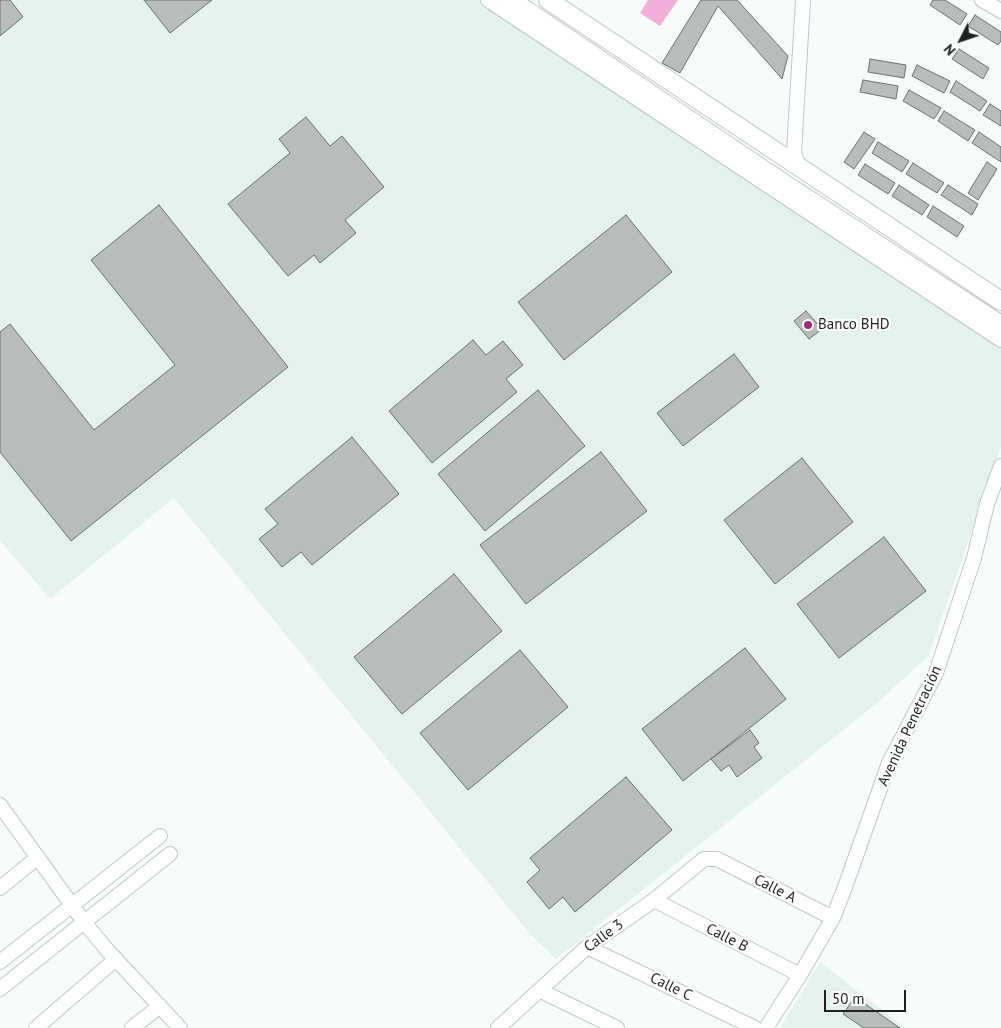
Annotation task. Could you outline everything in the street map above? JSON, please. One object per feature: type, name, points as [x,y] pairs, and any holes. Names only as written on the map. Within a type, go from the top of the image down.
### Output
[{"type":"main road","points":[[511,0],[808,199],[1001,325]]},
{"type":"main road","points":[[548,0],[799,169],[1001,301]]},
{"type":"street","points":[[488,0],[1001,340]]},
{"type":"street","points":[[799,169],[794,152],[803,0]]},
{"type":"street","points":[[982,0],[1001,11]]},
{"type":"street","name":"Avenida Penetración","points":[[766,1028],[833,918],[889,763],[936,673],[974,558],[987,504],[1001,466]]},
{"type":"street","points":[[1,809],[84,922],[180,1028]]},
{"type":"street","points":[[0,962],[160,836]]},
{"type":"street","points":[[0,989],[170,854]]},
{"type":"street","points":[[0,888],[38,858]]},
{"type":"street","name":"Calle 3","points":[[498,1028],[541,991],[587,947],[654,900],[704,859],[717,859]]},
{"type":"street","name":"Calle A","points":[[717,859],[833,918]]},
{"type":"street","name":"Calle B","points":[[654,900],[800,975]]},
{"type":"street","name":"Calle C","points":[[587,947],[755,1028]]},
{"type":"street","points":[[36,1028],[116,959]]},
{"type":"street","points":[[541,991],[617,1028]]},
{"type":"street","points":[[132,1028],[160,1006]]},
{"type":"shaded area","points":[[0,0],[505,0],[1001,330],[1001,446],[929,655],[877,703],[556,959],[530,934],[174,498],[50,599],[0,540]]},
{"type":"shaded area","points":[[648,0],[678,0],[660,26],[640,13]]},
{"type":"shaded area","points":[[820,962],[905,1028],[780,1028]]},
{"type":"building","points":[[0,0],[10,0],[23,17],[0,36]]},
{"type":"building","points":[[144,0],[212,0],[170,33]]},
{"type":"building","points":[[701,0],[737,0],[788,56],[782,79],[718,6],[680,73],[662,63]]},
{"type":"building","points":[[933,0],[945,0],[967,14],[960,25],[930,5]]},
{"type":"building","points":[[975,15],[1001,32],[1001,41],[998,45],[968,26]]},
{"type":"building","points":[[959,49],[989,68],[983,79],[952,59]]},
{"type":"building","points":[[870,59],[906,65],[904,78],[868,72]]},
{"type":"building","points":[[917,65],[950,81],[944,93],[912,76]]},
{"type":"building","points":[[863,80],[898,86],[896,99],[860,92]]},
{"type":"building","points":[[956,81],[987,101],[980,111],[950,92]]},
{"type":"building","points":[[909,90],[941,108],[934,119],[903,101]]},
{"type":"building","points":[[990,104],[1001,111],[1001,126],[983,115]]},
{"type":"building","points":[[944,111],[975,130],[968,141],[938,121]]},
{"type":"building","points":[[306,117],[330,146],[342,136],[384,187],[345,220],[356,233],[320,263],[314,255],[288,276],[228,204],[290,153],[279,139]]},
{"type":"building","points":[[864,132],[875,139],[854,169],[844,162]]},
{"type":"building","points":[[979,132],[1001,147],[1001,162],[972,143]]},
{"type":"building","points":[[878,142],[909,161],[902,172],[872,153]]},
{"type":"building","points":[[987,162],[997,169],[978,200],[968,193]]},
{"type":"building","points":[[913,163],[944,183],[937,193],[906,174]]},
{"type":"building","points":[[865,164],[895,183],[888,194],[858,175]]},
{"type":"building","points":[[899,185],[929,205],[922,215],[892,196]]},
{"type":"building","points":[[948,185],[978,204],[972,215],[941,195]]},
{"type":"building","points":[[159,205],[288,367],[71,541],[0,452],[0,332],[10,324],[94,430],[175,365],[91,260]]},
{"type":"building","points":[[933,206],[964,226],[957,237],[927,217]]},
{"type":"building","points":[[626,215],[672,272],[564,360],[518,302]]},
{"type":"building","name":"Banco BHD","points":[[806,311],[822,329],[809,339],[794,321]]},
{"type":"building","points":[[473,340],[486,355],[503,341],[523,365],[506,379],[517,392],[432,463],[389,411]]},
{"type":"building","points":[[734,354],[759,387],[683,446],[657,413]]},
{"type":"building","points":[[538,390],[585,446],[485,531],[438,474]]},
{"type":"building","points":[[352,437],[399,494],[312,565],[301,552],[282,567],[259,539],[278,524],[265,509]]},
{"type":"building","points":[[601,452],[647,511],[526,604],[480,545]]},
{"type":"building","points":[[802,458],[853,522],[775,584],[724,520]]},
{"type":"building","points":[[884,537],[926,591],[839,658],[797,604]]},
{"type":"building","points":[[454,574],[502,631],[402,714],[354,657]]},
{"type":"building","points":[[745,648],[786,699],[683,781],[642,729]]},
{"type":"building","points":[[520,650],[568,707],[468,790],[420,733]]},
{"type":"building","points":[[750,730],[759,743],[754,747],[762,758],[737,777],[729,765],[721,771],[711,759]]},
{"type":"building","points":[[626,777],[672,830],[575,912],[563,897],[549,909],[527,882],[540,870],[530,858]]},
{"type":"building","points":[[855,997],[900,1028],[864,1028],[843,1014]]},
{"type":"place","name":"Banco BHD","points":[[808,325]]}]
